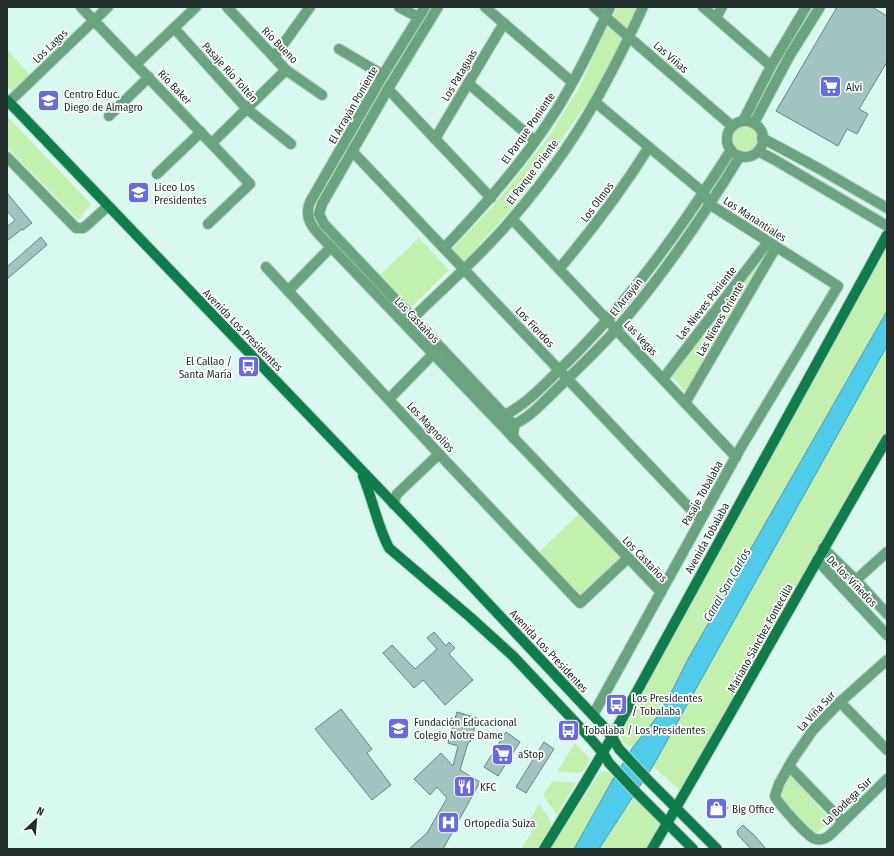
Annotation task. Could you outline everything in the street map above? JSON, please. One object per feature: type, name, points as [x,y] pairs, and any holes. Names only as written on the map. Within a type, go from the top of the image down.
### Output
[{"type":"street","name":"Río Baker","points":[[82,7],[250,184],[208,224]]},
{"type":"street","name":"Los Lagos","points":[[8,101],[108,7]]},
{"type":"street","points":[[136,64],[196,7]]},
{"type":"street","name":"Río Bueno","points":[[227,7],[286,70],[322,95]]},
{"type":"street","points":[[274,57],[310,7]]},
{"type":"street","points":[[399,7],[418,17]]},
{"type":"street","name":"El Arrayán Poniente","points":[[308,216],[308,207],[310,202],[383,75],[425,7]]},
{"type":"street","name":"El Arrayán Poniente","points":[[319,214],[322,204],[352,151],[438,7]]},
{"type":"street","points":[[486,7],[572,82]]},
{"type":"street","name":"Las Viñas","points":[[594,7],[732,126]]},
{"type":"street","name":"El Parque Poniente","points":[[444,248],[491,198],[535,141],[556,110],[572,82],[610,7]]},
{"type":"street","name":"El Parque Oriente","points":[[409,322],[464,269],[512,219],[553,166],[595,102],[644,7]]},
{"type":"street","points":[[703,7],[771,66]]},
{"type":"street","points":[[716,18],[722,7]]},
{"type":"street","points":[[743,121],[771,66],[806,7]]},
{"type":"street","points":[[754,123],[790,55],[820,7]]},
{"type":"street","name":"Los Pataguas","points":[[435,139],[504,23]]},
{"type":"street","name":"Pasaje Río Toltén","points":[[174,28],[247,109],[291,144]]},
{"type":"street","points":[[339,49],[383,75]]},
{"type":"street","points":[[212,143],[286,70]]},
{"type":"street","points":[[109,116],[149,77]]},
{"type":"street","points":[[468,83],[535,141]]},
{"type":"street","points":[[388,89],[491,198]]},
{"type":"street","name":"Avenida Los Presidentes","points":[[8,101],[593,715],[649,781],[717,849]]},
{"type":"street","name":"Los Manantiales","points":[[595,102],[704,193],[709,204],[838,286]]},
{"type":"street","points":[[743,121],[754,123],[758,127],[762,138],[758,151],[752,155],[746,156],[735,153],[728,144],[728,131],[735,123],[743,121]]},
{"type":"street","points":[[157,174],[201,132]]},
{"type":"street","points":[[762,138],[887,208]]},
{"type":"street","name":"Los Olmos","points":[[559,269],[618,195],[649,147]]},
{"type":"street","name":"Los Fiordos","points":[[352,151],[700,519]]},
{"type":"street","points":[[758,151],[887,226]]},
{"type":"street","name":"El Arrayán","points":[[495,419],[519,407],[559,370],[608,320],[665,250],[704,193],[735,153]]},
{"type":"street","name":"El Arrayán","points":[[504,428],[514,424],[531,413],[616,329],[669,262],[709,204],[735,153]]},
{"type":"street","points":[[7,157],[76,228],[83,228],[86,226],[108,206]]},
{"type":"street","points":[[836,195],[843,183]]},
{"type":"street","name":"Los Castaños","points":[[319,214],[324,224],[409,322]]},
{"type":"street","name":"Los Castaños","points":[[308,216],[313,227],[331,247],[514,424]]},
{"type":"street","name":"Las Vegas","points":[[512,219],[736,457]]},
{"type":"street","name":"Avenida Tobalaba","points":[[544,849],[612,737],[887,235]]},
{"type":"street","name":"Las Nieves Poniente","points":[[663,379],[772,244]]},
{"type":"street","name":"Las Nieves Oriente","points":[[685,403],[772,244]]},
{"type":"street","points":[[288,291],[331,247]]},
{"type":"street","name":"Los Magnolios","points":[[266,267],[439,454],[580,603],[628,558]]},
{"type":"street","name":"Pasaje Tobalaba","points":[[593,715],[700,519],[838,286]]},
{"type":"street","points":[[389,399],[437,350]]},
{"type":"street","name":"Los Castaños","points":[[437,350],[495,419],[661,592]]},
{"type":"street","points":[[513,438],[514,424]]},
{"type":"street","name":"Mariano Sánchez Fontecilla","points":[[652,849],[745,690],[823,548],[887,439]]},
{"type":"street","points":[[376,515],[378,510],[383,506],[393,504],[397,494],[439,454]]},
{"type":"street","name":"Avenida Los Presidentes","points":[[361,470],[381,533],[389,548],[488,632],[559,704],[603,752],[612,765],[638,794],[693,849]]},
{"type":"street","name":"De los Viñedos","points":[[823,548],[856,580],[887,614]]},
{"type":"street","points":[[856,580],[887,552]]},
{"type":"street","name":"De los Viñedos","points":[[817,560],[887,635]]},
{"type":"street","name":"La Viña Sur","points":[[776,790],[808,736],[840,702],[887,660]]},
{"type":"street","points":[[540,684],[549,681],[552,672]]},
{"type":"street","points":[[559,704],[561,699],[565,696],[575,696]]},
{"type":"street","points":[[840,702],[887,750]]},
{"type":"street","points":[[789,766],[843,822]]},
{"type":"street","name":"La Bodega Sur","points":[[776,790],[775,796],[779,803],[812,837],[818,839],[825,838],[887,779]]},
{"type":"green space","points":[[617,7],[637,7],[627,27],[613,18]]},
{"type":"green space","points":[[607,27],[623,38],[590,99],[512,209],[461,264],[450,252],[497,201],[547,139],[580,86]]},
{"type":"green space","points":[[7,50],[30,75],[12,92],[7,87]]},
{"type":"green space","points":[[7,116],[91,204],[78,220],[7,147]]},
{"type":"green space","points":[[745,127],[754,130],[757,139],[754,148],[745,151],[736,148],[733,139],[736,130]]},
{"type":"green space","points":[[419,238],[449,270],[409,309],[378,277]]},
{"type":"green space","points":[[887,247],[887,311],[687,661],[657,717],[633,747],[627,745],[622,741],[621,734],[686,613],[755,477]]},
{"type":"green space","points":[[769,249],[686,392],[672,377]]},
{"type":"green space","points":[[887,346],[887,431],[681,791],[653,766]]},
{"type":"green space","points":[[580,513],[622,557],[579,597],[538,553]]},
{"type":"green space","points":[[575,743],[590,759],[584,770],[579,773],[557,772]]},
{"type":"green space","points":[[601,771],[610,773],[613,779],[574,849],[549,849]]},
{"type":"green space","points":[[791,774],[831,821],[815,834],[784,801],[781,791]]},
{"type":"green space","points":[[553,781],[576,783],[557,815],[543,795]]},
{"type":"green space","points":[[635,796],[661,824],[645,849],[599,849]]},
{"type":"green space","points":[[539,804],[551,821],[551,826],[537,849],[521,849],[536,825],[530,820]]},
{"type":"water","points":[[887,311],[887,346],[653,766],[599,849],[574,849],[613,779],[633,747],[657,717],[687,661]]},
{"type":"building","name":"Alvi","points":[[837,7],[872,7],[887,16],[887,62],[859,109],[868,114],[857,134],[847,129],[838,146],[776,111]]},
{"type":"building","points":[[7,193],[32,223],[7,241],[7,227],[15,220],[7,211]]},
{"type":"building","points":[[41,237],[47,245],[7,279],[7,267]]},
{"type":"building","points":[[434,632],[446,646],[449,642],[455,648],[449,654],[473,680],[445,705],[423,680],[414,688],[383,653],[392,645],[415,669],[437,649],[427,638]]},
{"type":"building","points":[[341,709],[372,749],[367,753],[391,785],[372,800],[315,729]]},
{"type":"building","points":[[457,712],[477,718],[471,741],[468,743],[460,770],[480,782],[443,849],[409,849],[427,833],[447,798],[437,787],[430,795],[414,779],[441,753],[453,766],[458,746],[448,743]]},
{"type":"building","name":"aStop","points":[[506,732],[520,742],[498,776],[484,767]]},
{"type":"building","points":[[544,742],[554,749],[526,793],[516,787]]},
{"type":"building","points":[[721,798],[728,808],[720,814],[713,804]]},
{"type":"building","points":[[743,825],[766,849],[751,849],[738,835],[737,831]]},
{"type":"place","name":"Alvi","points":[[831,87]]},
{"type":"place","name":"Centro Educ. Diego de Almagro","points":[[49,100]]},
{"type":"place","name":"Liceo Los Presidentes","points":[[139,193]]},
{"type":"place","name":"El Callao / Santa María","points":[[248,367]]},
{"type":"place","name":"Los Presidentes / Tobalaba","points":[[616,704]]},
{"type":"place","name":"Fundación Educacional Colegio Notre Dame","points":[[399,728]]},
{"type":"place","name":"Tobalaba / Los Presidentes","points":[[569,730]]},
{"type":"place","name":"aStop","points":[[502,754]]},
{"type":"place","name":"KFC","points":[[465,787]]},
{"type":"place","name":"Big Office","points":[[716,809]]},
{"type":"place","name":"Ortopedia Suiza","points":[[449,823]]},
{"type":"water label","name":"Canal San Carlos","points":[[727,585]]}]
